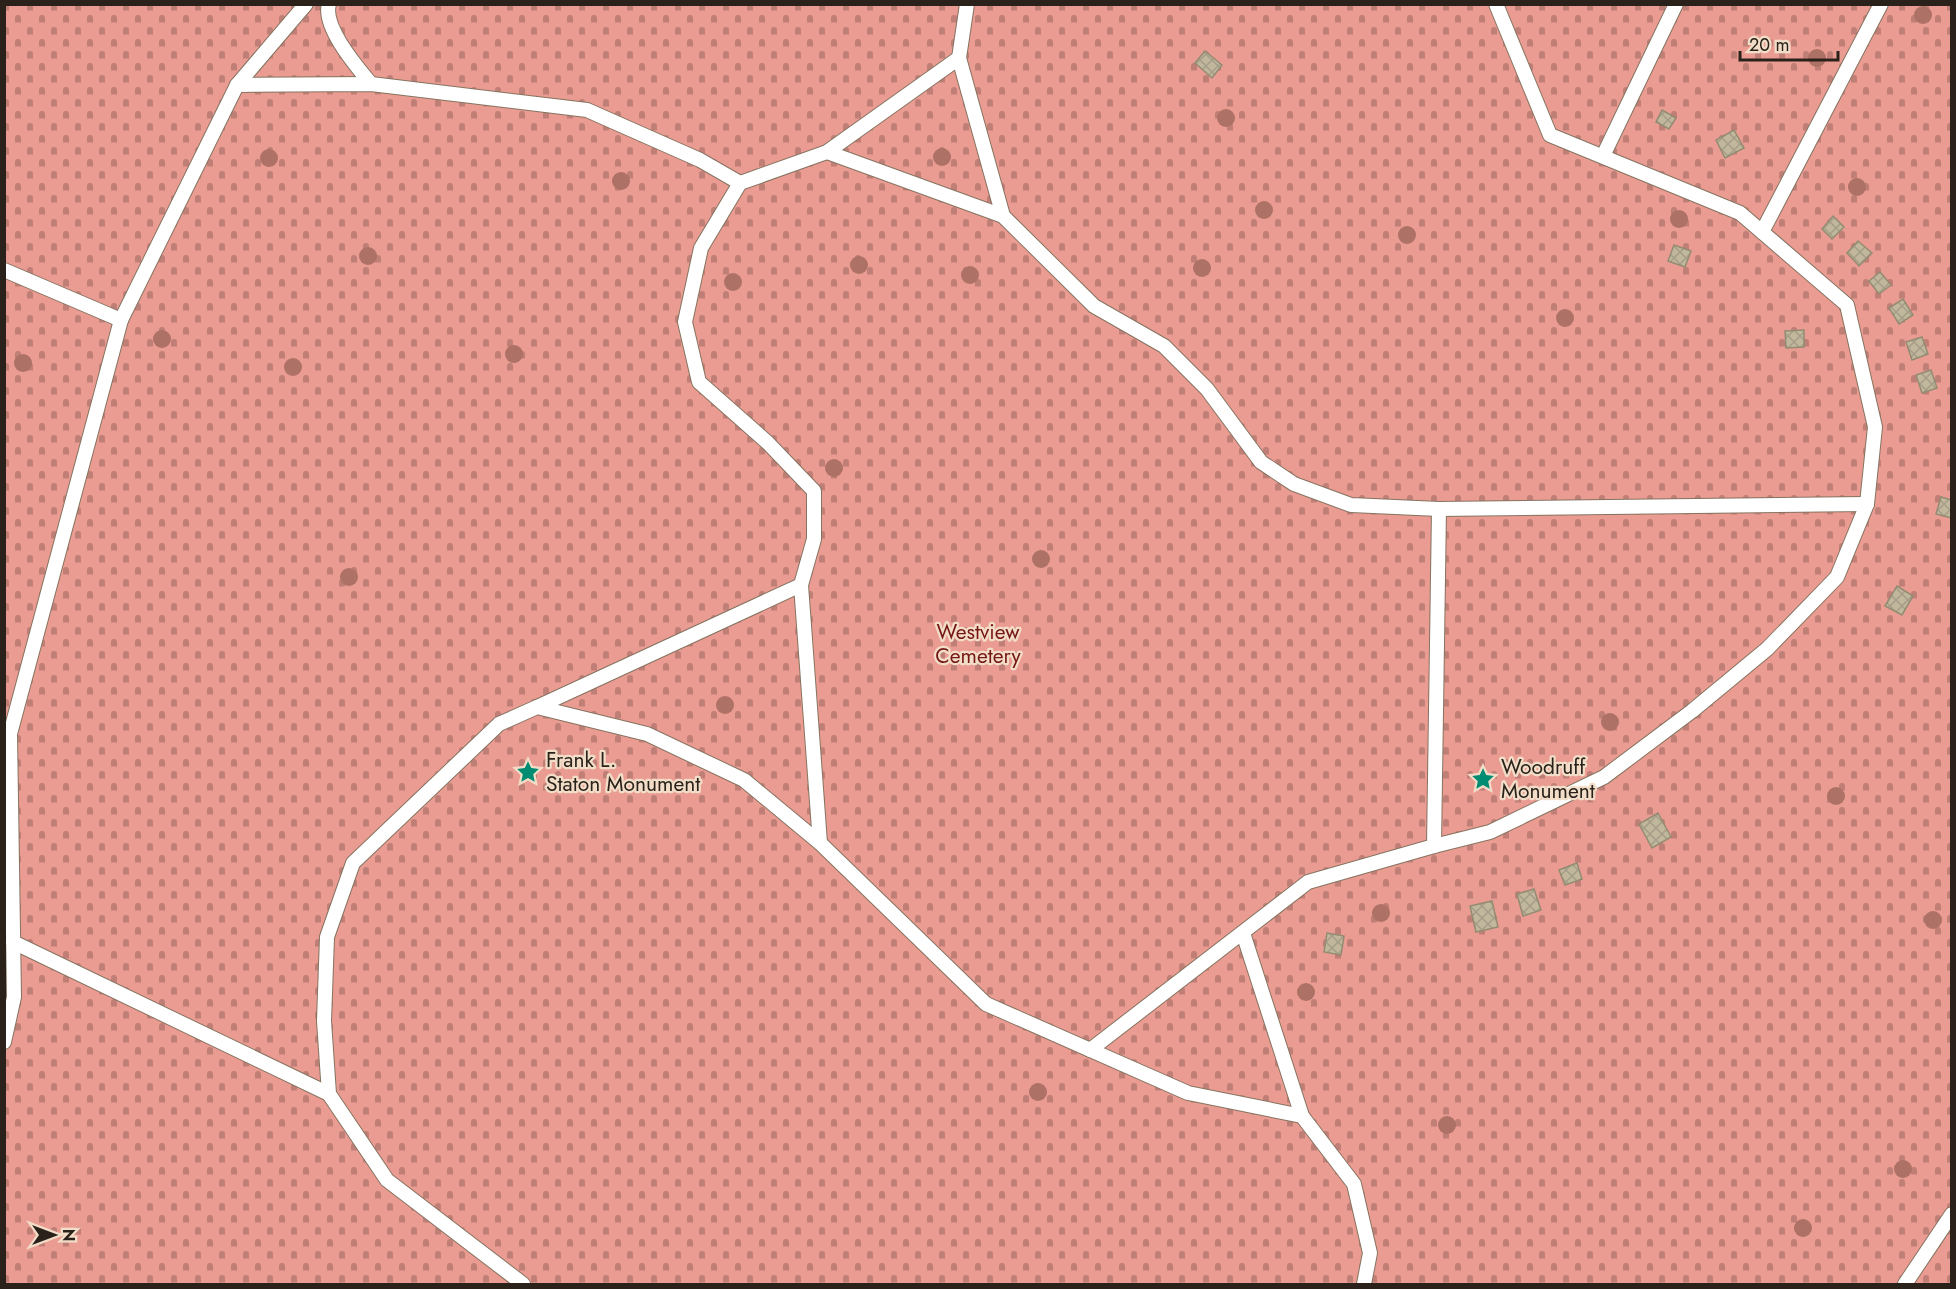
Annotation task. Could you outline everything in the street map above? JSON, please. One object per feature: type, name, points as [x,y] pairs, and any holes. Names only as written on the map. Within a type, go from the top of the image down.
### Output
[{"type":"lane","points":[[4,1042],[14,997],[10,734],[121,320],[237,85],[306,4]]},
{"type":"lane","points":[[329,4],[327,10],[340,45],[372,84]]},
{"type":"lane","points":[[968,4],[959,58],[1003,216]]},
{"type":"lane","points":[[1090,1050],[1308,882],[1490,832],[1604,777],[1692,711],[1767,650],[1837,577],[1867,504],[1875,427],[1846,305],[1740,213],[1550,135],[1496,4]]},
{"type":"lane","points":[[1603,156],[1676,4]]},
{"type":"lane","points":[[1762,232],[1881,4]]},
{"type":"lane","points":[[820,843],[801,585],[814,539],[814,491],[768,443],[699,382],[685,322],[701,248],[740,183],[827,152],[959,58]]},
{"type":"lane","points":[[237,85],[372,84],[587,110],[700,160],[740,183]]},
{"type":"lane","points":[[827,152],[1003,216],[1094,306],[1164,346],[1207,389],[1261,462],[1294,484],[1351,505],[1438,509],[1867,504]]},
{"type":"lane","points":[[4,270],[121,320]]},
{"type":"lane","points":[[1434,846],[1438,509]]},
{"type":"lane","points":[[328,1094],[324,1021],[327,937],[353,863],[499,724],[801,585]]},
{"type":"lane","points":[[537,707],[647,734],[744,780],[820,843],[987,1004],[1188,1093],[1302,1116]]},
{"type":"lane","points":[[1243,933],[1302,1116],[1354,1184],[1370,1253],[1364,1284]]},
{"type":"lane","points":[[14,942],[328,1094],[387,1180],[523,1284]]},
{"type":"lane","points":[[1905,1284],[1952,1214]]},
{"type":"green space","name":"Westview Cemetery","points":[[5,5],[1951,5],[1951,1284],[5,1284]]},
{"type":"building","points":[[1205,51],[1222,65],[1212,78],[1195,63]]},
{"type":"building","points":[[1662,110],[1676,118],[1669,129],[1656,122]]},
{"type":"building","points":[[1734,130],[1744,148],[1725,158],[1716,140]]},
{"type":"building","points":[[1833,216],[1844,227],[1832,239],[1822,229]]},
{"type":"building","points":[[1858,241],[1872,253],[1859,266],[1847,253]]},
{"type":"building","points":[[1674,245],[1691,251],[1685,267],[1668,261]]},
{"type":"building","points":[[1880,272],[1891,285],[1879,294],[1869,281]]},
{"type":"building","points":[[1903,299],[1913,315],[1899,324],[1889,308]]},
{"type":"building","points":[[1804,330],[1804,347],[1786,348],[1785,331]]},
{"type":"building","points":[[1922,337],[1928,354],[1912,360],[1906,342]]},
{"type":"building","points":[[1931,370],[1937,388],[1922,393],[1916,375]]},
{"type":"building","points":[[1941,497],[1952,500],[1952,518],[1936,514]]},
{"type":"building","points":[[1897,586],[1913,596],[1902,615],[1885,606]]},
{"type":"building","points":[[1658,813],[1671,837],[1652,848],[1639,824]]},
{"type":"building","points":[[1577,863],[1582,879],[1565,885],[1559,870]]},
{"type":"building","points":[[1534,889],[1541,910],[1523,916],[1517,894]]},
{"type":"building","points":[[1492,901],[1498,927],[1476,932],[1470,906]]},
{"type":"building","points":[[1327,933],[1344,936],[1341,955],[1324,952]]},
{"type":"place","name":"Frank L. Staton Monument","points":[[528,772]]},
{"type":"place","name":"Woodruff Monument","points":[[1483,779]]}]
